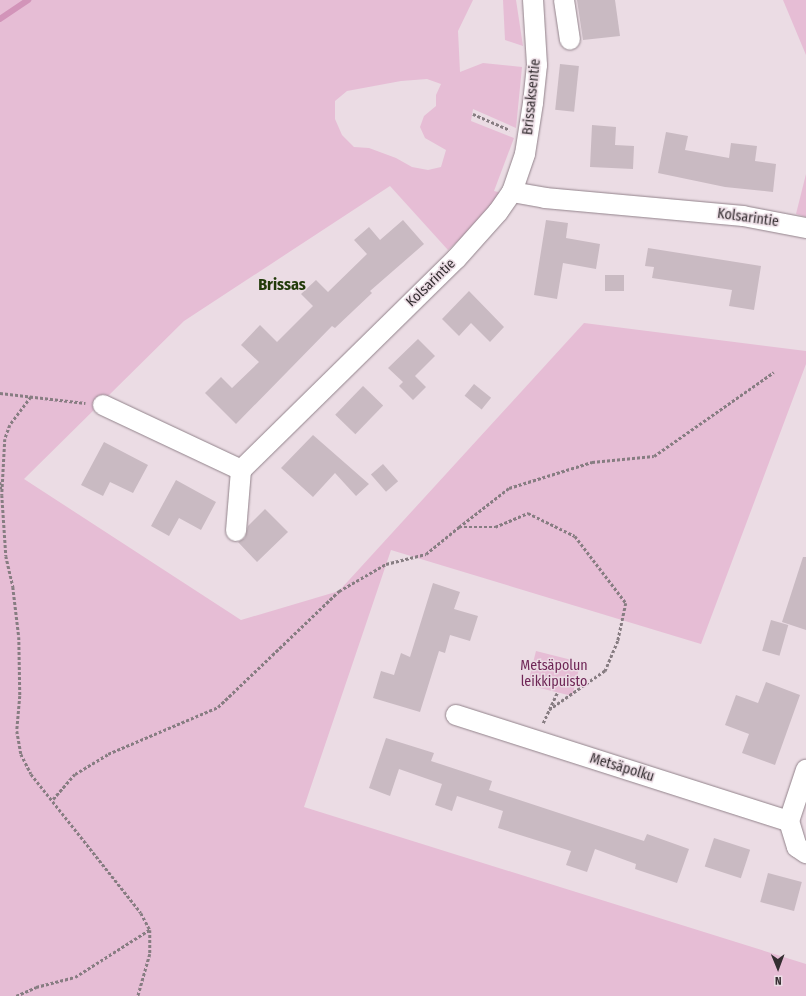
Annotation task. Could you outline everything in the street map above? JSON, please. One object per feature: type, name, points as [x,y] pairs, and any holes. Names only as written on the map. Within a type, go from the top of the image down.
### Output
[{"type":"street","name":"Brissaksentie","points":[[512,192],[525,154],[534,103],[537,66],[533,0]]},
{"type":"street","points":[[564,0],[570,40]]},
{"type":"street","name":"Kolsarintie","points":[[241,470],[456,259],[498,212],[512,192],[545,198],[743,216],[806,228]]},
{"type":"street","points":[[103,405],[241,470],[236,531]]},
{"type":"street","name":"Metsäpolku","points":[[456,716],[796,829]]},
{"type":"street","points":[[806,770],[796,829],[797,847],[806,853]]},
{"type":"path","points":[[472,114],[517,134]]},
{"type":"path","points":[[53,799],[75,774],[108,754],[218,707],[339,591],[386,564],[426,554],[509,488],[592,462],[654,456],[774,372]]},
{"type":"path","points":[[0,393],[103,405]]},
{"type":"path","points":[[2,495],[5,439],[10,425],[31,397]]},
{"type":"path","points":[[0,482],[6,556],[13,587],[19,637],[20,696],[17,731],[21,754],[31,774],[53,799],[141,913],[150,930],[150,954],[138,996]]},
{"type":"path","points":[[459,527],[495,527],[528,514],[575,536],[626,603],[618,641],[606,671],[549,710]]},
{"type":"path","points":[[534,741],[557,693]]},
{"type":"path","points":[[16,996],[36,987],[75,977],[150,930]]},
{"type":"green space","points":[[0,0],[473,0],[458,31],[460,72],[483,63],[522,67],[516,128],[473,109],[471,121],[514,138],[494,191],[502,193],[490,212],[448,250],[390,186],[184,321],[24,479],[241,620],[339,591],[584,323],[806,351],[806,364],[701,644],[391,550],[304,807],[806,964],[806,996],[0,996]],"holes":[[[427,79],[441,84],[436,95],[436,106],[424,116],[420,127],[425,138],[446,150],[441,167],[428,170],[412,167],[396,158],[369,148],[354,147],[342,135],[335,119],[335,101],[347,91],[401,81]]]},
{"type":"green space","points":[[503,0],[516,0],[523,46],[505,40]]},
{"type":"green space","points":[[783,0],[806,0],[806,55]]},
{"type":"green space","points":[[806,174],[806,217],[796,214]]},
{"type":"green space","name":"Metsäpolun leikkipuisto","points":[[536,651],[581,662],[572,696],[528,685]]},
{"type":"building","points":[[577,0],[615,0],[620,36],[583,40]]},
{"type":"building","points":[[560,64],[579,66],[574,112],[555,110]]},
{"type":"building","points":[[592,125],[616,127],[615,145],[634,146],[633,169],[590,167]]},
{"type":"building","points":[[666,132],[688,136],[685,150],[729,158],[731,143],[757,146],[755,161],[776,164],[773,192],[725,187],[658,173]]},
{"type":"building","points":[[403,220],[424,244],[370,291],[372,293],[335,328],[332,326],[236,424],[205,393],[221,377],[232,388],[259,362],[241,345],[260,325],[277,342],[313,306],[301,294],[316,280],[328,292],[367,254],[354,240],[369,227],[380,240]]},
{"type":"building","points":[[546,220],[568,223],[566,238],[600,244],[596,269],[563,263],[557,299],[534,295]]},
{"type":"building","points":[[648,248],[761,266],[754,310],[729,306],[732,290],[652,278],[654,267],[645,266]]},
{"type":"building","points":[[605,275],[624,275],[624,291],[605,291]]},
{"type":"building","points":[[469,291],[504,327],[490,342],[471,323],[459,336],[442,319]]},
{"type":"building","points":[[418,339],[435,356],[415,376],[426,387],[413,400],[399,386],[403,382],[388,368]]},
{"type":"building","points":[[474,384],[491,398],[482,410],[465,396]]},
{"type":"building","points":[[363,386],[383,405],[355,434],[335,415]]},
{"type":"building","points":[[313,435],[369,484],[356,496],[335,473],[313,497],[281,468]]},
{"type":"building","points":[[104,442],[148,465],[133,493],[110,482],[103,496],[81,485]]},
{"type":"building","points":[[383,464],[398,481],[386,492],[371,474]]},
{"type":"building","points":[[176,480],[216,502],[201,530],[179,518],[169,536],[151,526]]},
{"type":"building","points":[[265,509],[288,532],[257,562],[238,542],[245,538],[248,526]]},
{"type":"building","points":[[803,557],[806,557],[806,630],[782,622]]},
{"type":"building","points":[[433,583],[460,592],[454,609],[478,616],[470,641],[450,635],[445,653],[439,651],[420,712],[373,698],[381,671],[394,675],[401,653],[410,657]]},
{"type":"building","points":[[771,620],[788,625],[779,656],[762,651]]},
{"type":"building","points":[[766,682],[800,695],[775,765],[742,753],[749,734],[725,725],[736,695],[758,703]]},
{"type":"building","points":[[386,738],[434,753],[431,761],[492,781],[489,790],[644,841],[647,834],[689,849],[677,883],[635,869],[636,864],[595,849],[587,872],[566,865],[571,851],[498,828],[503,811],[457,796],[452,811],[435,805],[442,784],[399,769],[390,796],[369,788]]},
{"type":"building","points":[[714,838],[750,850],[741,878],[705,867]]},
{"type":"building","points":[[768,873],[802,882],[794,911],[760,902]]},
{"type":"waterway","points":[[0,19],[28,0]]},
{"type":"district","name":"Brissas","points":[[282,285]]}]
